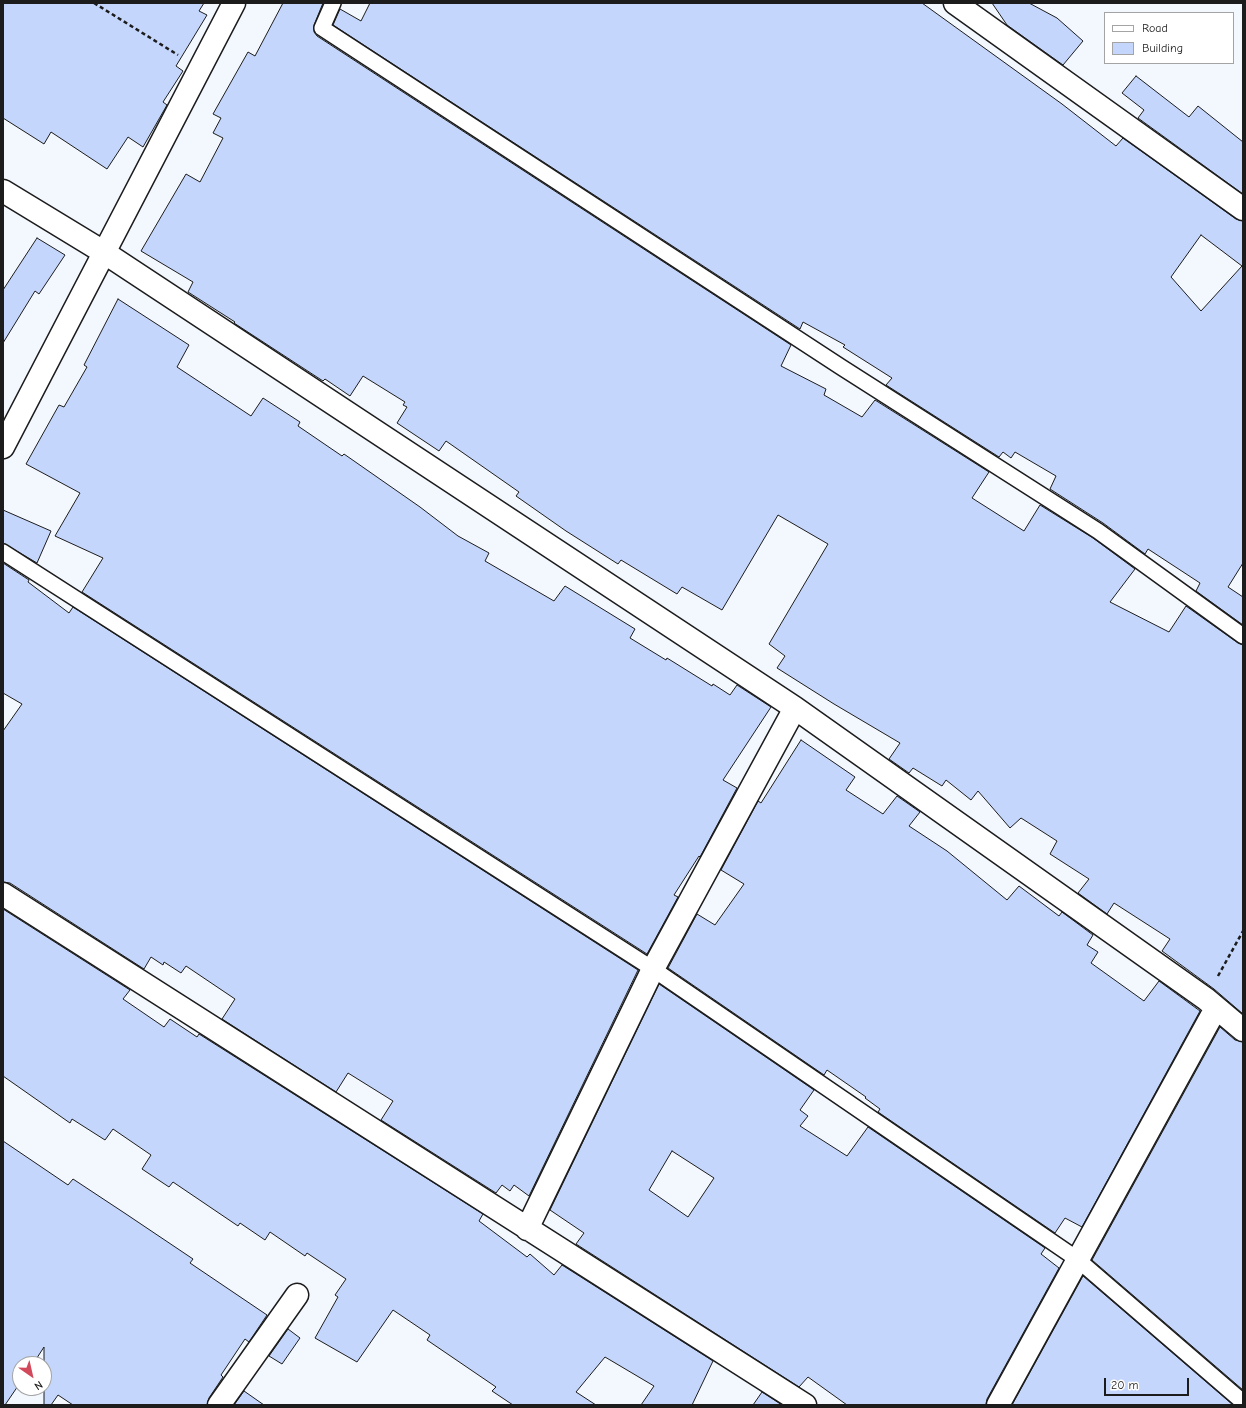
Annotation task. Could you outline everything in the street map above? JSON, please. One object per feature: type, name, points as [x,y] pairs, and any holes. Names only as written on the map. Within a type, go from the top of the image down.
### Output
[{"type":"street","points":[[3,447],[234,3]]},
{"type":"street","points":[[955,3],[1243,209]]},
{"type":"street","points":[[3,191],[104,253],[795,708],[1211,1003],[1243,1030]]},
{"type":"street","points":[[527,1229],[653,969],[795,708]]},
{"type":"street","points":[[3,894],[805,1405]]},
{"type":"street","points":[[998,1405],[1077,1259],[1211,1003]]},
{"type":"street","points":[[220,1405],[297,1295]]},
{"type":"lane","points":[[333,3],[322,28],[842,367],[1098,530],[1243,636]]},
{"type":"lane","points":[[3,552],[653,969],[1077,1259],[1243,1402]]},
{"type":"path","points":[[94,3],[199,68]]},
{"type":"path","points":[[1211,1003],[1243,931]]},
{"type":"building","points":[[3,3],[204,3],[199,11],[207,15],[176,66],[183,71],[163,102],[167,105],[143,147],[128,137],[107,169],[51,132],[44,144],[3,118]]},
{"type":"building","points":[[283,3],[323,3],[314,25],[314,32],[317,36],[791,345],[781,366],[826,389],[824,395],[862,417],[875,400],[989,472],[972,498],[1024,531],[1040,505],[1093,538],[1135,569],[1110,602],[1169,632],[1186,606],[1243,645],[1243,1014],[1214,989],[1162,951],[1170,939],[1114,903],[1107,914],[1078,893],[1089,879],[1050,854],[1057,841],[1021,818],[1010,828],[978,791],[971,800],[946,780],[942,786],[913,768],[909,773],[889,759],[900,743],[777,668],[785,656],[769,644],[828,544],[778,515],[722,610],[682,587],[677,594],[621,560],[618,564],[566,531],[516,496],[519,492],[446,441],[439,451],[397,423],[407,407],[403,405],[405,402],[363,376],[350,396],[325,379],[323,381],[188,292],[193,282],[141,251],[186,174],[200,182],[223,138],[213,133],[221,118],[213,114],[248,52],[255,56]]},
{"type":"building","points":[[370,3],[922,3],[1062,104],[1116,146],[1123,138],[1236,219],[1243,221],[1243,563],[1228,587],[1243,597],[1243,625],[1196,591],[1200,583],[1148,549],[1145,554],[1103,523],[1050,489],[1056,476],[1015,452],[1011,458],[1003,452],[999,457],[886,385],[892,378],[843,347],[845,345],[803,322],[800,329],[333,25],[340,9],[361,21]],"holes":[[[1201,235],[1242,266],[1201,311],[1171,277]]]},
{"type":"building","points":[[992,3],[1029,3],[1057,18],[1083,41],[1063,65],[1007,25]]},
{"type":"building","points":[[1136,76],[1189,117],[1198,106],[1243,142],[1243,194],[1138,118],[1144,110],[1122,93]]},
{"type":"building","points":[[37,238],[65,255],[39,294],[35,291],[3,343],[3,290]]},
{"type":"building","points":[[118,299],[189,345],[177,367],[251,416],[263,398],[300,422],[298,426],[342,456],[344,454],[420,507],[458,536],[489,553],[485,561],[554,601],[565,586],[635,629],[630,638],[666,660],[667,658],[712,686],[713,684],[730,695],[737,685],[771,707],[723,780],[737,788],[700,857],[699,856],[674,895],[678,897],[647,954],[82,592],[103,558],[55,536],[80,493],[26,464],[59,405],[64,407],[87,367],[84,365]]},
{"type":"building","points":[[3,510],[51,531],[37,563],[3,543]]},
{"type":"building","points":[[3,563],[29,580],[28,582],[69,613],[73,607],[638,970],[529,1196],[514,1185],[510,1191],[502,1185],[496,1193],[381,1120],[393,1101],[348,1073],[336,1092],[222,1019],[235,999],[186,966],[181,973],[164,962],[163,965],[151,957],[144,969],[10,883],[3,882],[3,731],[22,704],[3,693]]},
{"type":"building","points":[[801,740],[855,777],[846,790],[883,814],[897,796],[920,812],[909,826],[947,851],[1007,900],[1019,886],[1059,916],[1062,912],[1093,935],[1087,945],[1098,952],[1091,963],[1144,1001],[1159,981],[1200,1011],[1082,1227],[1065,1218],[1055,1233],[878,1112],[880,1109],[865,1098],[866,1097],[827,1070],[824,1075],[668,968],[697,914],[715,925],[744,884],[721,870],[758,801],[761,803]]},
{"type":"building","points":[[3,909],[130,990],[123,999],[164,1027],[170,1019],[197,1037],[199,1034],[483,1214],[479,1221],[527,1257],[530,1254],[554,1275],[562,1265],[713,1361],[692,1405],[641,1405],[654,1386],[605,1357],[576,1392],[596,1405],[513,1405],[492,1391],[496,1387],[427,1340],[430,1335],[393,1310],[357,1362],[315,1338],[338,1297],[335,1295],[346,1279],[307,1253],[305,1256],[270,1232],[265,1240],[240,1223],[238,1226],[173,1182],[169,1187],[142,1169],[151,1155],[113,1129],[105,1140],[72,1119],[70,1123],[3,1076]]},
{"type":"building","points":[[659,984],[814,1090],[800,1110],[808,1116],[800,1126],[847,1156],[868,1127],[1045,1248],[1041,1254],[1059,1268],[987,1399],[986,1405],[847,1405],[808,1377],[799,1387],[576,1244],[584,1233],[550,1210]],"holes":[[[672,1151],[714,1178],[688,1217],[649,1190]]]},
{"type":"building","points":[[1220,1027],[1235,1040],[1243,1042],[1243,1390],[1092,1260]]},
{"type":"building","points":[[3,1141],[68,1185],[73,1179],[193,1259],[190,1263],[267,1315],[249,1342],[245,1339],[221,1375],[223,1377],[209,1398],[207,1405],[73,1405],[58,1395],[51,1405],[44,1405],[44,1396],[52,1396],[52,1356],[44,1356],[44,1347],[38,1356],[12,1356],[12,1395],[5,1405],[3,1405]]},
{"type":"building","points":[[1083,1276],[1233,1405],[1012,1405]]},
{"type":"building","points":[[288,1329],[300,1338],[282,1364],[269,1356]]},
{"type":"building","points":[[244,1391],[264,1405],[234,1405]]},
{"type":"building","points":[[762,1392],[782,1405],[753,1405]]}]
